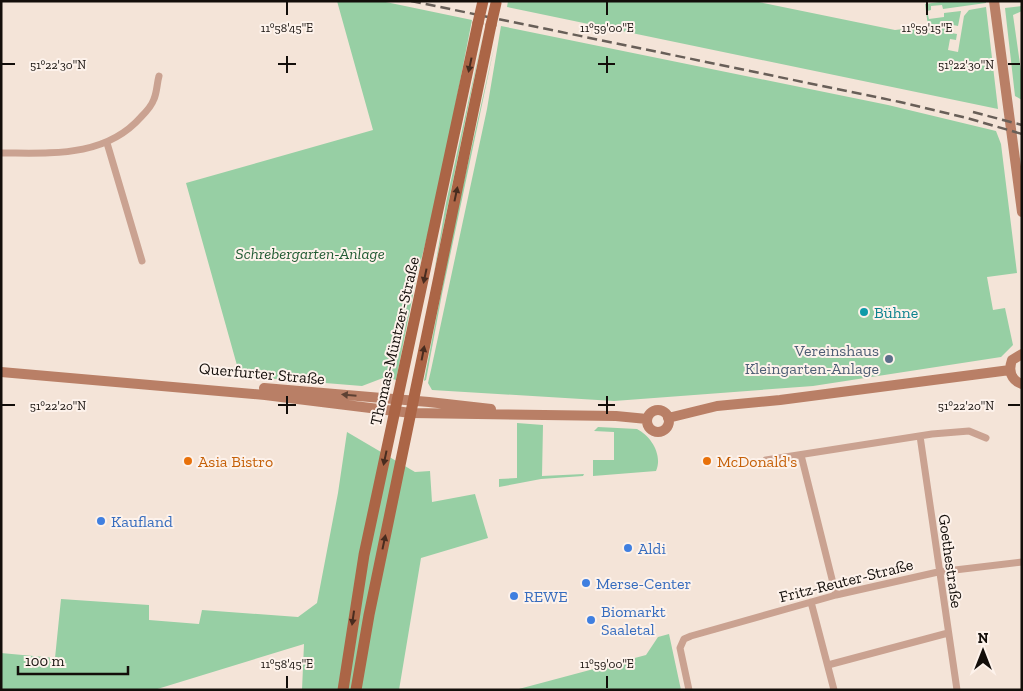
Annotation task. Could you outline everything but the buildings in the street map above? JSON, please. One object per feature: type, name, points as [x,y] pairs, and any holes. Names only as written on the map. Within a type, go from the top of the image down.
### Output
[{"type":"main road","name":"Thomas-Müntzer-Straße","points":[[343,690],[364,555],[483,1]]},
{"type":"main road","points":[[994,1],[1022,212]]},
{"type":"main road","name":"Thomas-Müntzer-Straße","points":[[356,690],[369,615],[496,2]]},
{"type":"main road","points":[[1022,354],[1012,360],[1010,370],[1014,380],[1022,384]]},
{"type":"main road","name":"Querfurter Straße","points":[[1,365],[396,405],[411,412],[616,416],[647,419]]},
{"type":"main road","points":[[668,418],[717,406],[780,400],[1010,370]]},
{"type":"main road","name":"Querfurter Straße","points":[[1,372],[396,405],[414,400],[520,414]]},
{"type":"main road","points":[[662,411],[668,418],[667,427],[658,432],[651,429],[647,419],[650,414],[662,411]]},
{"type":"street","points":[[1,153],[59,153],[83,150],[107,143],[133,126],[146,112],[154,99],[159,76]]},
{"type":"street","points":[[107,143],[142,261]]},
{"type":"street","points":[[766,460],[920,436],[969,431],[986,438]]},
{"type":"street","name":"Goethestraße","points":[[920,436],[938,572],[957,690]]},
{"type":"street","points":[[801,455],[836,595]]},
{"type":"street","name":"Fritz-Reuter-Straße","points":[[689,690],[680,648],[682,642],[691,636],[836,595],[938,572],[1022,562]]},
{"type":"street","points":[[812,602],[834,690]]},
{"type":"street","points":[[828,665],[948,633]]},
{"type":"green space","name":"Schrebergarten-Anlage","points":[[337,1],[381,1],[472,20],[438,194],[416,280],[396,380],[390,378],[383,385],[383,378],[362,386],[240,376],[186,183],[373,130]]},
{"type":"green space","points":[[508,1],[754,1],[895,30],[928,26],[925,4],[946,1],[986,1],[986,3],[943,9],[942,5],[931,6],[931,10],[927,11],[929,19],[944,17],[944,13],[961,11],[958,26],[953,25],[951,33],[957,34],[956,40],[950,39],[948,50],[958,52],[964,16],[969,10],[986,7],[998,109],[507,7]]},
{"type":"green space","points":[[1022,6],[1022,11],[1013,15],[1022,78],[1022,100],[1015,96],[1005,8]]},
{"type":"green space","points":[[501,26],[888,105],[996,131],[1001,144],[1017,273],[987,277],[993,310],[1005,308],[1013,345],[1001,357],[813,386],[614,401],[432,390],[428,383],[487,109]]},
{"type":"green space","points":[[484,30],[434,273],[446,203]]},
{"type":"green space","points":[[495,43],[442,294],[426,380],[424,381],[455,221]]},
{"type":"green space","points":[[517,423],[543,425],[542,476],[584,474],[583,476],[541,479],[499,487],[499,479],[517,478]]},
{"type":"green space","points":[[598,427],[637,429],[642,432],[651,441],[657,453],[658,465],[656,471],[593,476],[593,460],[614,460],[614,432],[594,431]]},
{"type":"green space","points":[[347,432],[415,472],[430,471],[432,502],[475,494],[488,538],[421,558],[399,690],[302,690],[304,644],[154,690],[1,690],[1,653],[55,658],[61,599],[149,605],[149,620],[199,624],[202,610],[298,617],[317,603],[338,493]]},
{"type":"green space","points":[[669,634],[681,690],[515,690],[646,655],[658,637]]},
{"type":"railway","points":[[411,1],[900,102],[967,118],[1022,134]]},
{"type":"railway","points":[[973,112],[1022,125]]},
{"type":"place","name":"Bühne","points":[[864,312]]},
{"type":"place","name":"Vereinshaus Kleingarten-Anlage","points":[[889,359]]},
{"type":"place","name":"Asia Bistro","points":[[188,461]]},
{"type":"place","name":"McDonald's","points":[[707,461]]},
{"type":"place","name":"Kaufland","points":[[101,521]]},
{"type":"place","name":"Aldi","points":[[628,548]]},
{"type":"place","name":"Merse-Center","points":[[586,583]]},
{"type":"place","name":"REWE","points":[[514,596]]},
{"type":"place","name":"Biomarkt Saaletal","points":[[591,620]]}]
